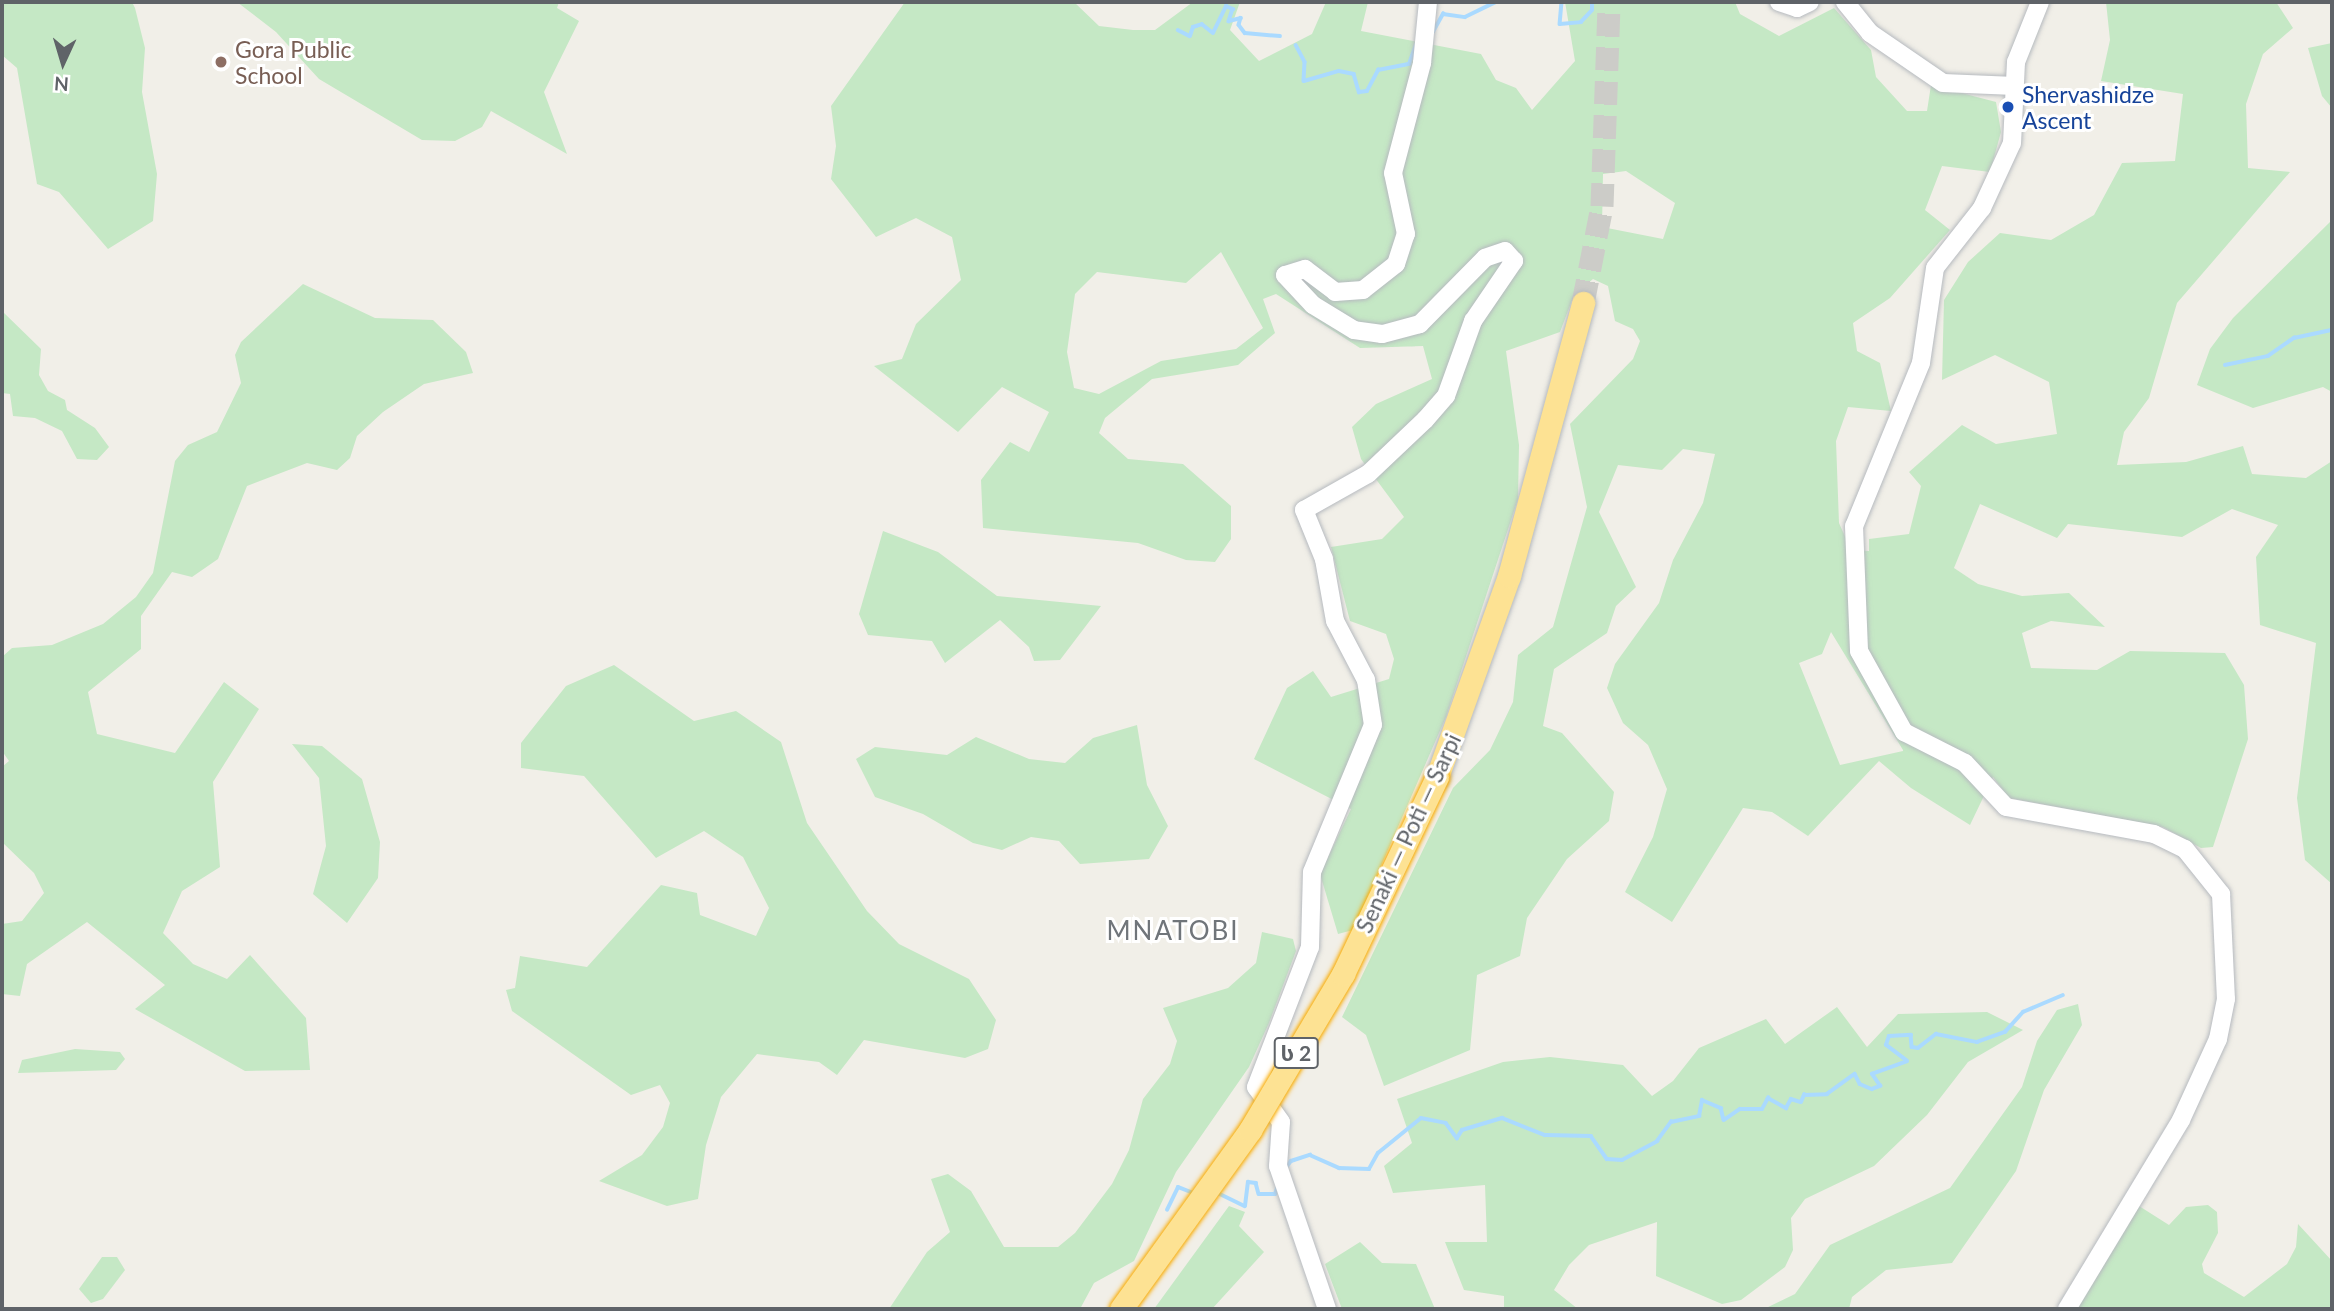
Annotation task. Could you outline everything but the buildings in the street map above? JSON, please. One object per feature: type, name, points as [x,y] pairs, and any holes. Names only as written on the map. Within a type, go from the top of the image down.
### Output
[{"type":"highway","name":"Senaki — Poti — Sarpi","points":[[1121,1309],[1250,1130],[1310,1030],[1343,974],[1437,777],[1509,576],[1583,303]]},
{"type":"street","points":[[1326,1309],[1280,1172],[1281,1122],[1256,1087],[1258,1072],[1310,947],[1312,872],[1373,725],[1366,680],[1335,621],[1324,559],[1304,510],[1368,474],[1425,420],[1446,396],[1473,321],[1514,261],[1505,251],[1485,258],[1420,324],[1382,334],[1354,330],[1285,280],[1289,270],[1305,269],[1335,292],[1363,290],[1396,264],[1406,234],[1393,173],[1422,63],[1428,2]]},
{"type":"street","points":[[1779,2],[1797,8],[1810,2]]},
{"type":"street","points":[[1845,2],[1870,33],[1944,83],[2015,86]]},
{"type":"street","points":[[2040,2],[2019,49],[2012,144],[1982,208],[1935,268],[1921,363],[1858,509],[1857,640],[1861,660],[1899,726],[1965,763],[1996,801],[2154,835],[2185,849],[2221,894],[2226,999],[2218,1039],[2181,1120],[2067,1309]]},
{"type":"green space","points":[[2,2],[132,2],[135,8],[145,48],[142,92],[157,174],[153,221],[108,249],[59,192],[37,184],[17,68],[2,55]]},
{"type":"green space","points":[[237,2],[559,2],[557,8],[579,21],[544,92],[567,154],[491,111],[482,127],[455,141],[422,140],[319,79],[276,32]]},
{"type":"green space","points":[[905,2],[1074,2],[1099,26],[1155,30],[1193,2],[1240,2],[1230,30],[1259,61],[1312,34],[1326,2],[1368,2],[1361,31],[1481,54],[1496,80],[1516,88],[1532,110],[1575,61],[1565,2],[1735,2],[1740,14],[1779,36],[1834,8],[1871,50],[1876,77],[1907,111],[1927,111],[1931,85],[1996,102],[2001,132],[1990,172],[1942,166],[1925,210],[1950,230],[1890,298],[1853,323],[1857,351],[1880,363],[1891,411],[1848,407],[1836,441],[1839,523],[1851,550],[1869,551],[1869,539],[1909,534],[1921,486],[1909,472],[1962,425],[1996,444],[2057,434],[2049,382],[1995,355],[1942,380],[1944,300],[1968,262],[2000,233],[2051,240],[2094,215],[2122,163],[2175,161],[2183,94],[2101,81],[2110,40],[2106,2],[2276,2],[2293,28],[2263,54],[2246,104],[2248,168],[2290,172],[2177,303],[2149,398],[2124,432],[2117,465],[2186,462],[2243,446],[2252,474],[2306,478],[2332,461],[2332,884],[2305,860],[2297,798],[2316,643],[2260,625],[2256,557],[2278,525],[2232,509],[2182,537],[2068,524],[2057,538],[1980,504],[1954,568],[1978,584],[2022,596],[2069,593],[2105,627],[2051,621],[2022,633],[2031,668],[2097,670],[2130,651],[2225,653],[2244,685],[2248,739],[2213,847],[2201,848],[2163,827],[2009,798],[1993,777],[1970,825],[1911,788],[1879,761],[1808,836],[1772,812],[1743,808],[1672,922],[1625,892],[1653,837],[1667,789],[1648,745],[1623,723],[1607,688],[1615,664],[1659,603],[1673,560],[1703,503],[1715,454],[1683,449],[1662,470],[1618,465],[1599,512],[1636,587],[1616,606],[1607,633],[1554,669],[1543,726],[1562,733],[1614,792],[1609,821],[1567,859],[1527,918],[1520,956],[1477,975],[1470,1050],[1384,1086],[1366,1035],[1342,1017],[1453,788],[1490,750],[1513,702],[1518,655],[1553,627],[1587,507],[1570,424],[1633,359],[1640,341],[1633,329],[1615,321],[1608,286],[1593,279],[1574,295],[1560,332],[1506,351],[1519,445],[1518,499],[1446,717],[1353,930],[1338,934],[1320,874],[1351,809],[1254,759],[1287,688],[1313,671],[1331,697],[1389,679],[1394,659],[1386,634],[1350,621],[1331,547],[1382,539],[1404,517],[1361,459],[1352,427],[1376,404],[1432,379],[1423,346],[1360,348],[1276,294],[1263,299],[1275,333],[1238,365],[1152,379],[1105,418],[1099,433],[1128,459],[1183,464],[1231,506],[1231,539],[1215,562],[1186,560],[1138,543],[983,528],[981,480],[1010,442],[1029,452],[1049,412],[1002,387],[958,432],[874,366],[902,359],[916,324],[961,280],[952,237],[916,218],[876,237],[831,179],[836,146],[831,106]],"holes":[[[1626,171],[1675,203],[1663,239],[1602,227],[1603,174]],[[1221,252],[1263,328],[1236,349],[1161,361],[1099,394],[1074,388],[1067,352],[1075,294],[1097,272],[1186,283]],[[1831,632],[1903,751],[1840,765],[1799,663],[1822,654]]]},
{"type":"green space","points":[[2332,43],[2332,108],[2322,96],[2308,48]]},
{"type":"green space","points":[[2332,220],[2332,392],[2323,387],[2253,408],[2197,385],[2210,349],[2233,318]]},
{"type":"green space","points":[[303,284],[375,318],[433,320],[466,352],[473,373],[424,384],[383,412],[357,436],[350,458],[337,470],[307,463],[247,486],[218,559],[192,577],[172,572],[141,616],[141,649],[88,692],[97,734],[175,753],[224,682],[259,709],[213,782],[220,867],[182,891],[163,933],[193,964],[227,979],[250,955],[306,1018],[310,1070],[245,1071],[135,1009],[165,985],[87,922],[27,964],[20,996],[2,994],[2,924],[22,921],[44,893],[34,873],[2,842],[2,767],[9,761],[2,751],[2,657],[12,648],[52,645],[103,624],[136,597],[153,573],[175,461],[188,445],[217,432],[241,383],[235,355],[241,342]]},
{"type":"green space","points":[[2,311],[41,349],[39,375],[48,391],[65,400],[67,410],[95,428],[109,447],[97,460],[77,459],[62,431],[35,418],[13,416],[10,394],[2,393]]},
{"type":"green space","points":[[883,531],[938,552],[997,596],[1101,606],[1060,660],[1034,661],[1029,647],[1000,620],[945,663],[932,641],[868,635],[859,614]]},
{"type":"green space","points":[[614,665],[694,721],[736,711],[781,742],[807,823],[867,911],[899,944],[969,979],[996,1020],[988,1049],[965,1058],[864,1040],[837,1075],[819,1062],[757,1054],[721,1097],[706,1145],[698,1199],[667,1206],[599,1181],[642,1155],[663,1127],[670,1103],[660,1085],[631,1095],[512,1011],[506,990],[515,988],[520,956],[587,967],[661,885],[697,893],[700,915],[756,936],[769,908],[743,857],[704,831],[656,858],[584,776],[521,768],[521,743],[566,686]]},
{"type":"green space","points":[[1137,725],[1147,785],[1168,826],[1149,859],[1080,864],[1059,841],[1031,837],[1002,850],[973,843],[923,814],[875,797],[856,759],[875,747],[947,755],[976,737],[1029,759],[1065,763],[1093,738]]},
{"type":"green space","points":[[292,744],[322,746],[362,779],[380,842],[378,878],[347,923],[313,894],[326,846],[319,778]]},
{"type":"green space","points":[[1262,932],[1293,939],[1296,951],[1269,1023],[1249,1067],[1176,1172],[1134,1261],[1094,1283],[1080,1309],[889,1309],[927,1252],[950,1232],[931,1179],[948,1174],[971,1191],[1004,1247],[1058,1247],[1075,1233],[1112,1184],[1129,1150],[1143,1099],[1170,1064],[1177,1041],[1163,1008],[1228,988],[1256,963]]},
{"type":"green space","points":[[2078,1004],[2082,1025],[2044,1090],[2016,1171],[1952,1263],[1886,1270],[1852,1297],[1849,1309],[1764,1309],[1795,1294],[1830,1245],[1950,1188],[2022,1087],[2037,1041],[2057,1010]]},
{"type":"green space","points":[[1837,1007],[1867,1047],[1898,1014],[1987,1012],[2023,1030],[1968,1062],[1927,1115],[1874,1166],[1805,1199],[1791,1218],[1793,1250],[1785,1267],[1741,1300],[1722,1304],[1656,1276],[1657,1222],[1589,1245],[1569,1265],[1554,1290],[1578,1309],[1504,1309],[1504,1296],[1464,1290],[1445,1242],[1487,1242],[1485,1185],[1393,1193],[1384,1166],[1412,1143],[1397,1099],[1503,1062],[1550,1057],[1623,1065],[1652,1096],[1673,1081],[1699,1048],[1766,1019],[1785,1044]]},
{"type":"green space","points":[[75,1049],[120,1052],[125,1059],[116,1070],[18,1073],[22,1060]]},
{"type":"green space","points":[[2128,1199],[2169,1225],[2186,1207],[2208,1205],[2217,1212],[2218,1233],[2202,1264],[2204,1273],[2244,1297],[2287,1264],[2296,1247],[2298,1224],[2332,1261],[2332,1309],[2067,1309]]},
{"type":"green space","points":[[1229,1206],[1245,1212],[1239,1226],[1264,1252],[1212,1309],[1154,1309]]},
{"type":"green space","points":[[1360,1242],[1382,1263],[1416,1264],[1435,1309],[1342,1309],[1325,1264]]},
{"type":"green space","points":[[102,1257],[117,1257],[125,1270],[103,1299],[91,1303],[79,1289]]},
{"type":"waterway","points":[[1433,32],[1443,14],[1465,17],[1496,2]]},
{"type":"waterway","points":[[1562,2],[1560,24],[1581,22],[1592,10],[1592,2]]},
{"type":"waterway","points":[[1178,30],[1190,36],[1193,27],[1202,24],[1213,33],[1226,6],[1233,9],[1229,21],[1241,18],[1239,25],[1245,33],[1280,36]]},
{"type":"waterway","points":[[1296,45],[1305,62],[1304,81],[1339,71],[1354,74],[1359,92],[1367,91],[1378,70],[1409,64],[1416,45]]},
{"type":"waterway","points":[[2225,365],[2268,356],[2294,338],[2332,330]]},
{"type":"waterway","points":[[1284,1170],[1291,1161],[1310,1155],[1339,1168],[1369,1169],[1378,1153],[1421,1118],[1446,1123],[1457,1138],[1462,1130],[1502,1118],[1545,1135],[1591,1136],[1607,1159],[1622,1160],[1657,1141],[1671,1122],[1699,1116],[1702,1100],[1721,1108],[1724,1120],[1740,1109],[1762,1109],[1768,1098],[1786,1108],[1791,1099],[1801,1102],[1804,1095],[1827,1094],[1855,1074],[1860,1084],[1872,1089],[1880,1086],[1872,1074],[1907,1061],[1886,1045],[1889,1036],[1911,1035],[1912,1047],[1918,1048],[1936,1034],[1977,1042],[2005,1032],[2023,1012],[2063,995]]},
{"type":"waterway","points":[[1216,1192],[1245,1206],[1248,1182],[1256,1183],[1259,1194],[1275,1194],[1278,1186]]},
{"type":"waterway","points":[[1167,1210],[1178,1187],[1194,1193]]},
{"type":"tunnel","points":[[1583,303],[1602,206],[1609,2]]},
{"type":"place","name":"Gora Public School","points":[[221,62]]},
{"type":"place","name":"Shervashidze Ascent","points":[[2008,107]]},
{"type":"district","name":"MNATOBI","points":[[1173,931]]}]
